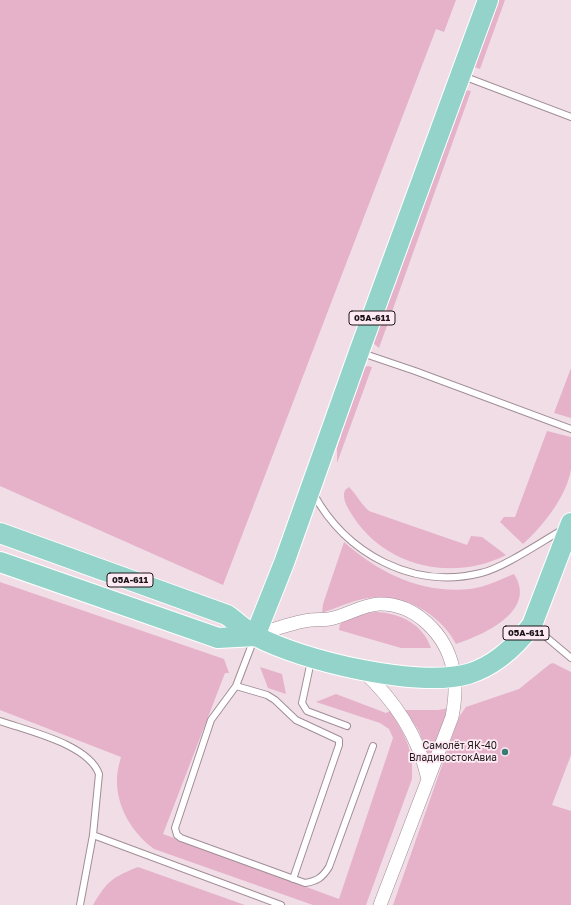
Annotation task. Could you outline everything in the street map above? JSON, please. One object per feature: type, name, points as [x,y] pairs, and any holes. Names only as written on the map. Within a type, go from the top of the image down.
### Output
[{"type":"main road","name":"05А-611","points":[[255,636],[284,563],[359,352],[462,75],[488,0]]},
{"type":"main road","name":"05А-611","points":[[0,533],[227,615],[255,636],[276,646],[362,670],[423,678],[455,677],[470,673],[496,660],[521,640],[532,625],[570,524]]},
{"type":"main road","name":"05А-611","points":[[0,562],[218,638],[255,636]]},
{"type":"street","points":[[255,636],[286,625],[311,620],[330,619],[367,606],[378,604],[396,605],[424,620],[432,628],[450,658],[455,677],[455,697],[452,717],[380,905]]},
{"type":"street","points":[[362,670],[388,696],[412,732],[424,762],[428,779]]},
{"type":"lane","points":[[462,75],[571,117]]},
{"type":"lane","points":[[359,352],[415,371],[571,429]]},
{"type":"lane","points":[[311,488],[321,507],[346,536],[381,562],[416,574],[449,578],[483,573],[570,524]]},
{"type":"lane","points":[[532,625],[571,658]]},
{"type":"lane","points":[[255,636],[236,686],[211,720],[175,828],[177,834],[181,838],[305,883],[316,882],[322,877],[329,867],[372,746]]},
{"type":"lane","points":[[312,657],[302,703],[307,711],[348,726]]},
{"type":"lane","points":[[236,686],[267,695],[275,700],[296,720],[339,740],[293,879]]},
{"type":"lane","points":[[0,721],[67,744],[91,761],[96,767],[99,774],[93,835],[80,905]]},
{"type":"lane","points":[[93,835],[281,905]]},
{"type":"shaded area","points":[[0,0],[456,0],[444,32],[436,29],[223,585],[0,486]]},
{"type":"shaded area","points":[[499,0],[505,0],[480,69],[474,67]]},
{"type":"shaded area","points":[[465,90],[471,91],[379,348],[373,343]]},
{"type":"shaded area","points":[[364,367],[372,367],[337,463],[337,448],[341,436],[339,433]]},
{"type":"shaded area","points":[[571,368],[571,418],[554,413]]},
{"type":"shaded area","points":[[547,431],[571,437],[571,469],[569,479],[565,490],[553,510],[531,537],[523,544],[500,522],[504,517],[515,517]]},
{"type":"shaded area","points":[[349,487],[369,511],[467,545],[471,536],[482,537],[506,555],[486,563],[465,568],[443,568],[422,565],[403,558],[384,548],[368,535],[354,518],[346,504],[344,497],[345,490]]},
{"type":"shaded area","points":[[344,542],[357,553],[386,572],[402,579],[435,588],[452,590],[476,588],[514,574],[520,587],[519,599],[513,610],[504,620],[493,628],[456,644],[440,622],[417,606],[404,601],[377,597],[363,599],[322,613],[323,604]]},
{"type":"shaded area","points":[[0,582],[224,659],[229,673],[225,673],[163,834],[339,899],[393,738],[389,729],[380,723],[316,702],[336,694],[386,713],[390,711],[404,735],[410,751],[412,760],[412,779],[366,905],[313,905],[154,849],[146,843],[132,827],[122,809],[119,799],[117,776],[121,757],[0,710]]},
{"type":"shaded area","points":[[376,612],[394,615],[410,621],[422,632],[431,648],[401,648],[339,630],[340,624],[349,619],[362,614]]},
{"type":"shaded area","points":[[553,663],[571,672],[571,755],[552,805],[571,811],[571,905],[393,905],[459,717],[466,707],[519,689]]},
{"type":"shaded area","points":[[260,667],[282,674],[286,694],[268,688]]},
{"type":"shaded area","points":[[449,708],[431,756],[428,756],[419,731],[405,710],[438,710]]},
{"type":"shaded area","points":[[138,867],[245,905],[93,905],[102,890],[111,881],[116,877]]},
{"type":"place","name":"Самолёт ЯК-40 ВладивостокАвиа","points":[[505,752]]}]
